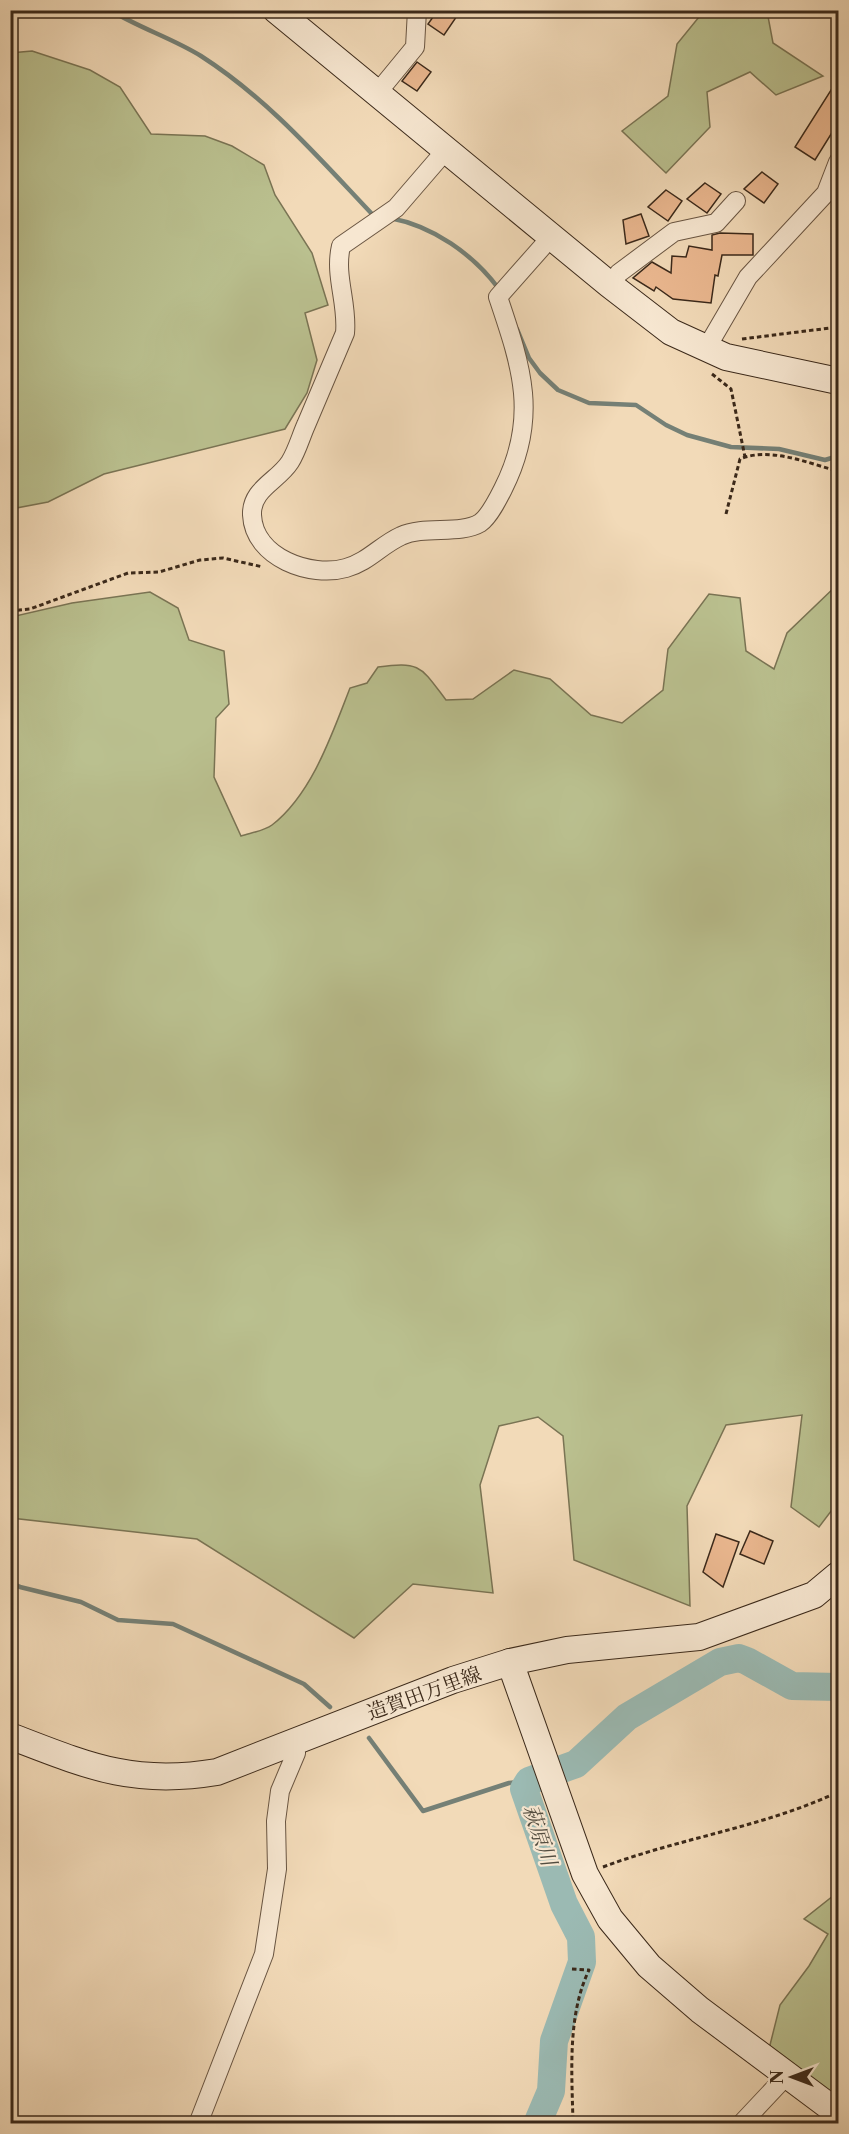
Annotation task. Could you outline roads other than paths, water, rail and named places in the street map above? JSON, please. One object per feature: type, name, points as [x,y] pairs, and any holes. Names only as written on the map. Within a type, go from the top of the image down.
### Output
[{"type":"street","points":[[276,10],[551,237],[671,332],[712,339],[774,369],[838,381]]},
{"type":"street","points":[[378,92],[415,47],[417,10]]},
{"type":"street","points":[[446,150],[396,208],[341,246],[338,259],[347,316],[345,333],[290,462],[263,487],[253,507],[254,527],[266,547],[302,568],[321,572],[346,568],[367,560],[400,536],[416,531],[473,526],[483,521],[512,470],[523,421],[525,395],[519,359],[498,297],[551,237]]},
{"type":"street","points":[[712,339],[748,277],[826,193],[838,162]]},
{"type":"street","points":[[610,285],[619,273],[674,232],[716,223],[736,201]]},
{"type":"street","name":"造賀田万里線","points":[[10,1736],[79,1762],[135,1777],[179,1779],[217,1772],[453,1680],[510,1662],[567,1650],[699,1637],[814,1595],[838,1575]]},
{"type":"street","points":[[510,1662],[585,1874],[610,1919],[649,1966],[700,2010],[838,2113]]},
{"type":"street","points":[[198,2124],[264,1954],[277,1869],[276,1821],[280,1791],[296,1753],[293,1743]]},
{"type":"street","points":[[741,2124],[787,2075]]},
{"type":"waterway","points":[[110,10],[201,56],[225,73],[270,110],[312,150],[372,214],[376,215]]},
{"type":"waterway","points":[[390,218],[422,228],[451,243],[477,264],[499,289]]},
{"type":"waterway","points":[[517,329],[529,358],[540,373],[558,390],[589,403],[636,405],[666,425],[687,435],[731,447],[779,449],[825,460],[838,456]]},
{"type":"waterway","points":[[10,1582],[20,1587],[81,1602],[118,1620],[173,1624],[304,1684],[330,1707]]},
{"type":"waterway","name":"萩原川","points":[[537,2124],[551,2091],[554,2041],[582,1962],[581,1937],[564,1904],[524,1789],[529,1781],[576,1764],[627,1717],[720,1662],[739,1658],[792,1686],[838,1687]]},
{"type":"waterway","points":[[369,1738],[423,1811],[509,1783],[529,1781]]}]
